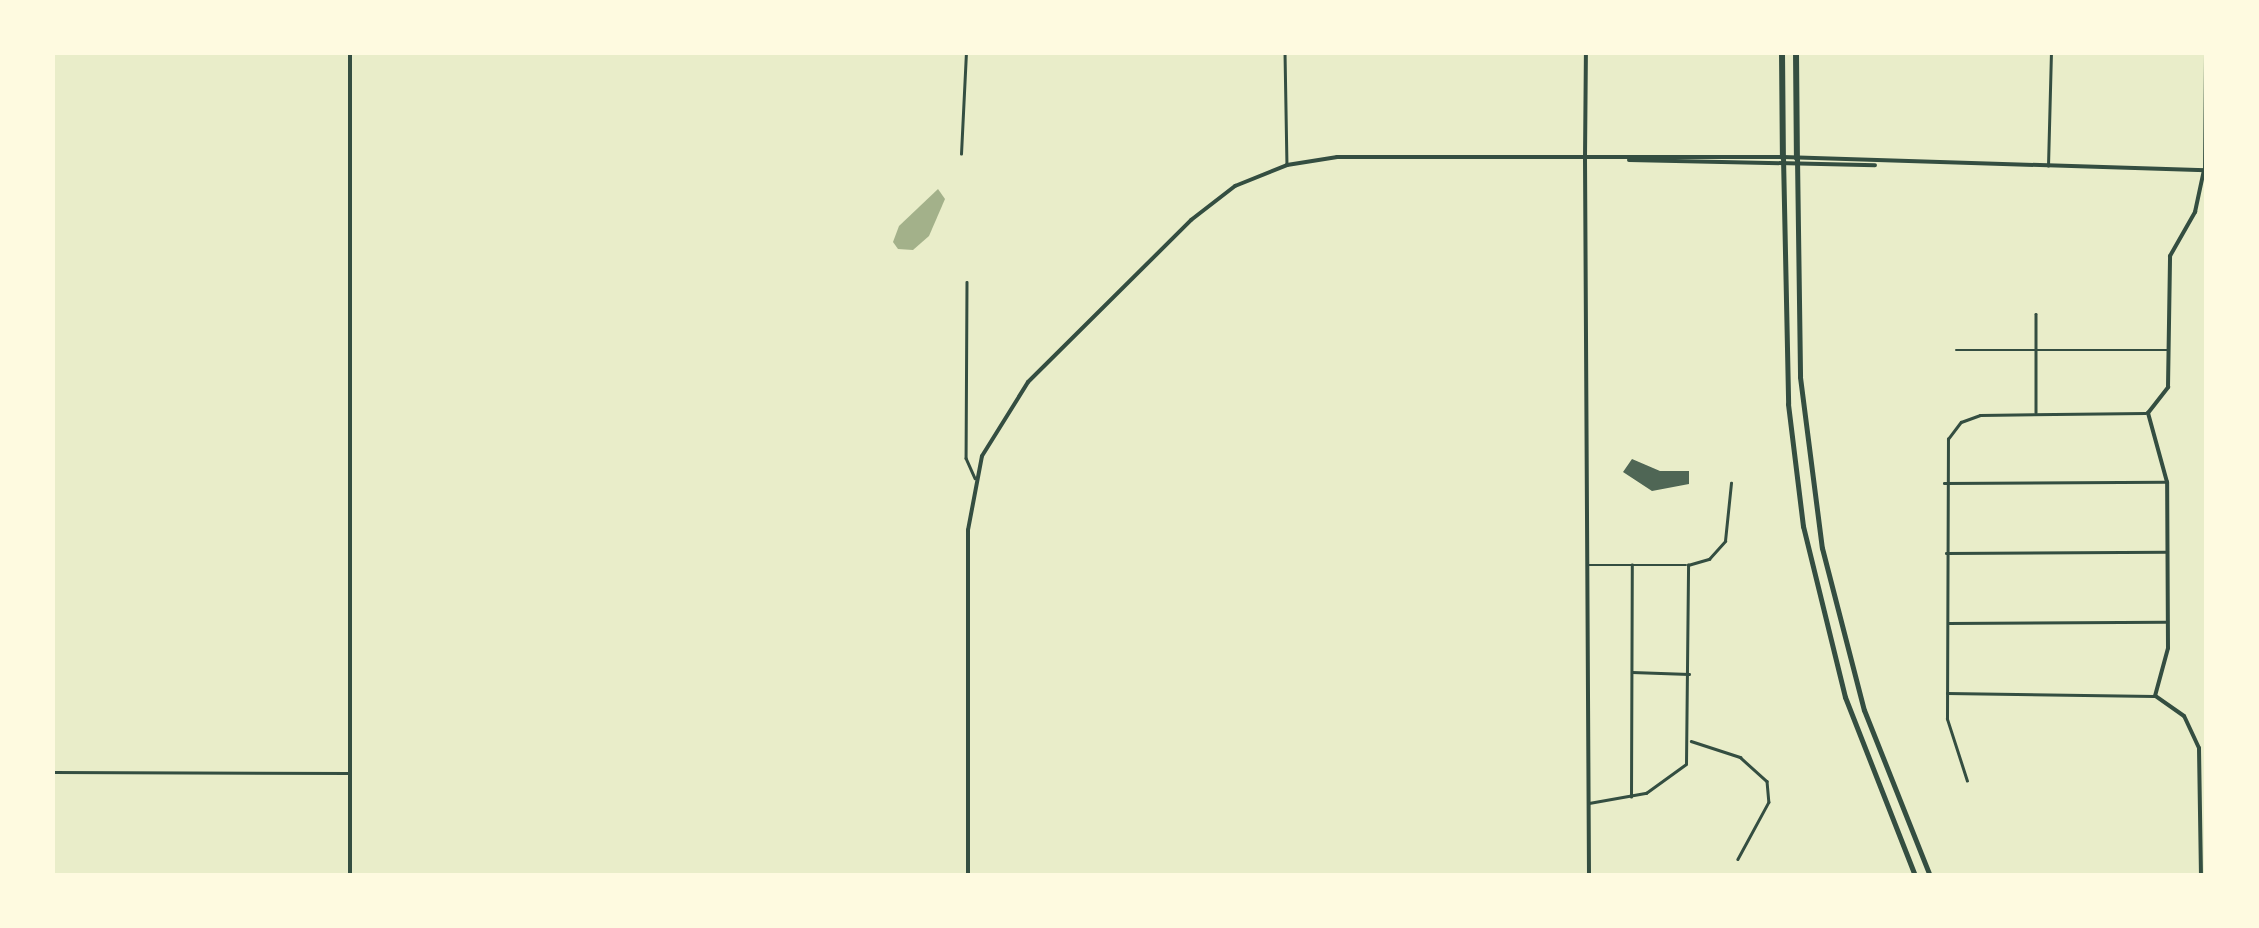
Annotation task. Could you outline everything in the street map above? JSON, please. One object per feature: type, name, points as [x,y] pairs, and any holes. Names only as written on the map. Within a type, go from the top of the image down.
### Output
[{"type":"highway","points":[[1782,52],[1788,404],[1804,526],[1845,697],[1915,876]]},
{"type":"highway","points":[[1796,52],[1800,378],[1822,548],[1864,710],[1930,876]]},
{"type":"street","points":[[350,52],[350,876]]},
{"type":"street","points":[[961,154],[966,52]]},
{"type":"street","points":[[1286,52],[1287,164]]},
{"type":"street","points":[[1586,52],[1589,876]]},
{"type":"street","points":[[2048,167],[2052,52]]},
{"type":"street","points":[[1967,781],[1946,720],[1944,483],[1953,430],[1980,414],[2148,413],[2166,395],[2170,256],[2195,212],[2205,170],[2205,52]]},
{"type":"street","points":[[968,876],[968,530],[975,478],[998,423],[1038,372],[1202,210],[1235,186],[1287,164],[1337,157],[2205,170]]},
{"type":"street","points":[[967,282],[966,458],[975,478]]},
{"type":"street","points":[[2159,284],[2168,284]]},
{"type":"street","points":[[2036,314],[2036,415]]},
{"type":"street","points":[[1956,350],[2169,350]]},
{"type":"street","points":[[2148,413],[2167,482],[2167,657],[2155,696]]},
{"type":"street","points":[[1944,483],[2167,482]]},
{"type":"street","points":[[1588,564],[1688,565],[1712,557],[1725,541],[1732,483]]},
{"type":"street","points":[[1945,553],[2167,552]]},
{"type":"street","points":[[1631,798],[1632,565]]},
{"type":"street","points":[[1589,803],[1631,798],[1679,774],[1689,741],[1688,565]]},
{"type":"street","points":[[1946,623],[2167,622]]},
{"type":"street","points":[[1630,672],[1689,674]]},
{"type":"street","points":[[1946,693],[2155,696],[2184,716],[2199,748],[2202,876]]},
{"type":"street","points":[[1689,741],[1740,757],[1767,781],[1769,802],[1738,860]]},
{"type":"street","points":[[52,772],[350,772]]},
{"type":"shaded area","points":[[938,189],[945,199],[929,236],[913,250],[898,249],[893,242],[899,226]]},
{"type":"building","points":[[1632,459],[1660,471],[1689,471],[1689,484],[1652,491],[1623,472]]}]
